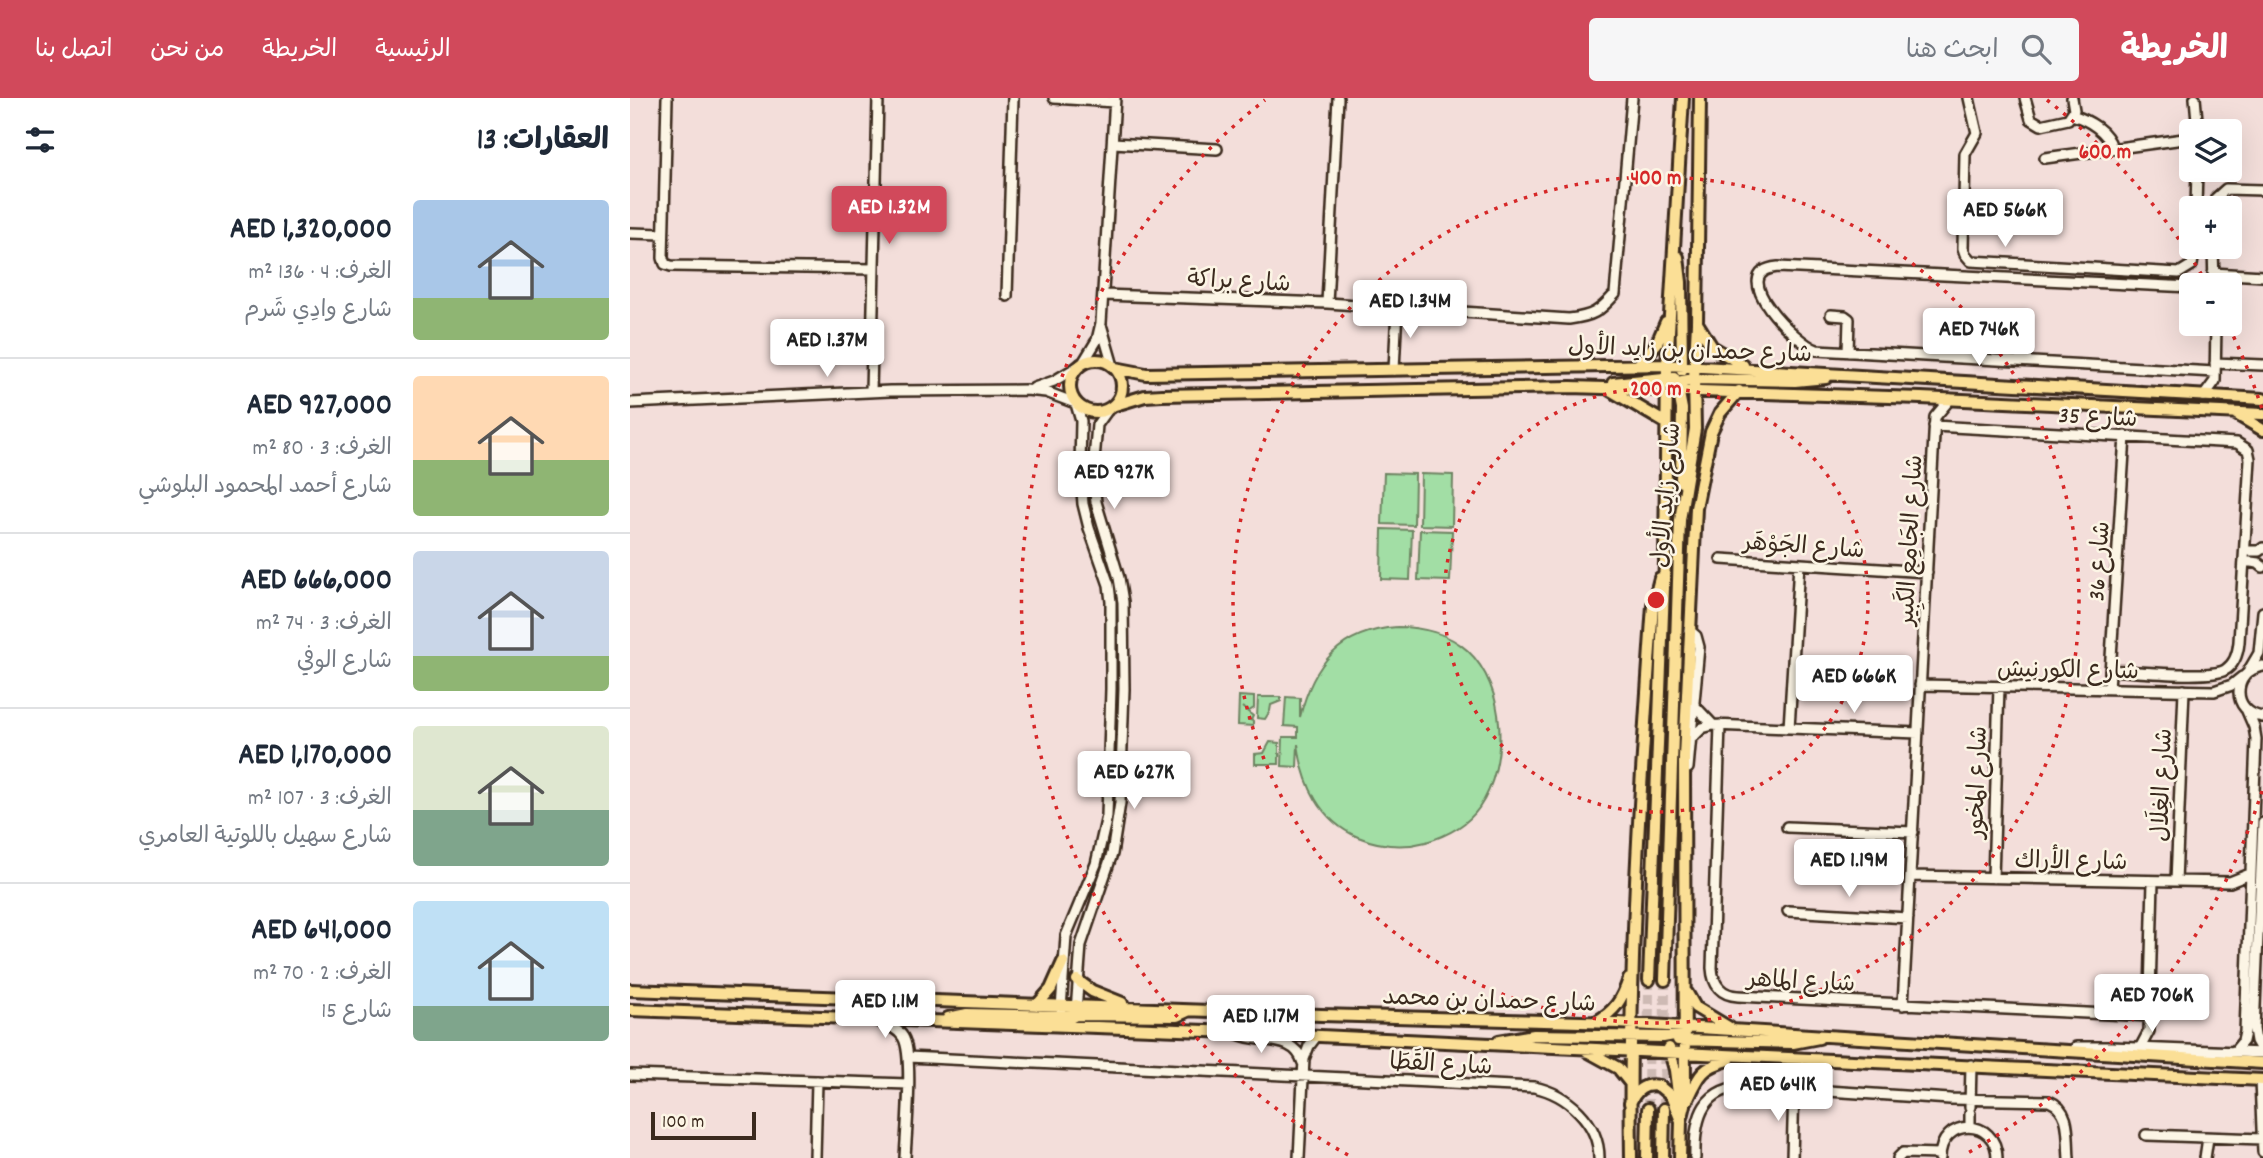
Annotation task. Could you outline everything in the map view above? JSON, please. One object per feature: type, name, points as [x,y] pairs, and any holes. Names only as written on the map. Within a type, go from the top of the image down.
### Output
[{"type":"main road","name":"شارع زايد الأول","points":[[1665,980],[1680,520],[1695,429],[1680,380],[1667,365],[1683,98]]},
{"type":"main road","points":[[1695,366],[1700,98]]},
{"type":"main road","points":[[1674,241],[1681,282],[1680,520]]},
{"type":"main road","points":[[1639,365],[1657,343],[1670,313]]},
{"type":"main road","points":[[1697,323],[1712,347],[1734,361],[1752,368]]},
{"type":"main road","points":[[1098,360],[1114,367],[1122,382],[1122,390],[1111,408],[1094,413],[1076,404],[1070,394],[1069,383],[1081,364],[1098,360]]},
{"type":"main road","name":"شارع حمدان بن زايد الأول","points":[[1114,367],[1146,374],[1667,365]]},
{"type":"main road","name":"شارع حمدان بن زايد الأول","points":[[1680,380],[1695,366],[2263,399]]},
{"type":"main road","points":[[1571,387],[1680,380],[1795,381],[1836,375]]},
{"type":"main road","name":"شارع زايد الأول","points":[[1649,980],[1665,561],[1666,423],[1680,380]]},
{"type":"main road","name":"شارع حمدان بن زايد الأول","points":[[1111,408],[1145,396],[1162,395],[1608,388],[1680,380],[1739,391],[2263,414]]},
{"type":"main road","points":[[1608,388],[1666,423]]},
{"type":"main road","points":[[1696,508],[1711,432],[1720,412],[1739,391]]},
{"type":"main road","points":[[2234,412],[2263,430]]},
{"type":"main road","points":[[1685,1105],[1684,791],[1696,508],[1695,429]]},
{"type":"main road","points":[[1630,1158],[1631,1038],[1639,819],[1653,605],[1665,561]]},
{"type":"main road","points":[[1037,1005],[1051,989],[1063,962]]},
{"type":"main road","points":[[1595,1023],[1617,1006],[1633,966]]},
{"type":"main road","points":[[1077,980],[1099,995],[1135,1008]]},
{"type":"main road","points":[[1685,989],[1695,1006],[1736,1030]]},
{"type":"main road","name":"شارع حمدان بن محمد","points":[[630,990],[1037,1005],[1061,1016],[1135,1008],[1632,1024],[2263,1063]]},
{"type":"main road","points":[[1076,1016],[1177,1016],[1190,1009]]},
{"type":"main road","name":"شارع حمدان بن محمد","points":[[630,1010],[939,1021],[1076,1016],[1315,1038],[2262,1080]]},
{"type":"main road","points":[[1632,1024],[1650,1029],[1664,1039],[1670,1052],[1677,1079],[1681,1121],[1680,1158]]},
{"type":"main road","points":[[1631,1050],[1645,1042],[1674,1035],[1685,1027]]},
{"type":"main road","points":[[1490,1044],[1534,1035],[1801,1043],[1824,1035]]},
{"type":"main road","points":[[1581,1048],[1618,1068],[1630,1083]]},
{"type":"main road","points":[[1681,1121],[1685,1105],[1706,1068],[1738,1057]]},
{"type":"main road","points":[[1630,1104],[1643,1086],[1659,1086],[1671,1096],[1681,1121]]},
{"type":"main road","points":[[1647,1158],[1648,1109]]},
{"type":"main road","points":[[1663,1158],[1664,1109]]},
{"type":"street","points":[[667,98],[663,261],[668,265],[874,269]]},
{"type":"street","points":[[870,392],[878,98]]},
{"type":"street","points":[[1007,296],[1013,98]]},
{"type":"street","points":[[1026,390],[1054,381],[1081,364],[1097,340],[1101,323],[1115,100],[1054,98]]},
{"type":"street","points":[[1327,303],[1338,98]]},
{"type":"street","name":"شارع براكة","points":[[1103,295],[1327,303],[1569,319],[1588,317],[1602,309],[1615,294],[1632,98]]},
{"type":"street","points":[[1969,98],[1977,134],[1965,154],[1966,257],[1972,261],[2179,273],[2192,265],[2193,259]]},
{"type":"street","points":[[2025,98],[2031,119],[2038,124],[2066,120],[2072,115],[2072,98]]},
{"type":"street","points":[[2195,98],[2197,119]]},
{"type":"street","points":[[2072,115],[2096,127],[2112,148]]},
{"type":"street","points":[[2045,158],[2179,140]]},
{"type":"street","points":[[1113,144],[1217,149]]},
{"type":"street","points":[[2218,196],[2226,189],[2263,190]]},
{"type":"street","points":[[630,233],[663,234]]},
{"type":"street","points":[[2213,259],[2213,273]]},
{"type":"street","points":[[2179,286],[1778,267],[1761,274],[1757,286],[1762,298],[1800,341],[1817,350],[2215,372],[2263,365]]},
{"type":"street","points":[[2242,275],[2263,276]]},
{"type":"street","points":[[1394,370],[1397,308]]},
{"type":"street","points":[[1830,315],[1845,316],[1849,319],[1848,352]]},
{"type":"street","points":[[1101,323],[1114,367]]},
{"type":"street","points":[[2204,396],[2215,372],[2216,336]]},
{"type":"street","points":[[2215,372],[2230,397]]},
{"type":"street","points":[[630,403],[870,392],[1026,390],[1046,392],[1076,404],[1081,421],[1080,467],[1083,504],[1111,601],[1111,689],[1107,816],[1096,864],[1068,928],[1063,962],[1061,1016]]},
{"type":"street","points":[[1921,398],[1929,406],[1935,421]]},
{"type":"street","points":[[1935,421],[1950,399]]},
{"type":"street","points":[[1076,1016],[1083,934],[1112,854],[1120,803],[1124,689],[1123,602],[1119,578],[1096,502],[1093,473],[1097,425],[1111,408]]},
{"type":"street","name":"شارع 35","points":[[1935,421],[2237,443],[2248,450],[2250,459],[2245,551]]},
{"type":"street","name":"شارع الجَامِع الكَبِير","points":[[1903,1005],[1935,421]]},
{"type":"street","name":"شارع 36","points":[[2109,689],[2125,436]]},
{"type":"street","points":[[2110,670],[2211,674],[2228,669],[2238,652],[2245,551],[2259,551],[2263,548]]},
{"type":"street","name":"شارع الجَوْهَر","points":[[1721,559],[1927,572]]},
{"type":"street","points":[[2244,561],[2258,563],[2263,567]]},
{"type":"street","points":[[1789,728],[1799,564]]},
{"type":"street","points":[[2234,1052],[2241,1045],[2245,1032],[2256,739],[2254,727],[2238,693],[2261,647],[2263,612]]},
{"type":"street","points":[[1684,791],[1695,706],[1699,647],[1696,636],[1689,630]]},
{"type":"street","name":"شارع الكورنيش","points":[[1920,685],[2214,691],[2263,666]]},
{"type":"street","name":"شارع المخور","points":[[1993,878],[1999,687]]},
{"type":"street","name":"شارع الغِلَال","points":[[2176,881],[2184,690]]},
{"type":"street","name":"شارع الكورنيش","points":[[2214,691],[2263,717]]},
{"type":"street","points":[[1695,706],[1716,725]]},
{"type":"street","points":[[1691,739],[1698,731],[1716,725],[1918,733]]},
{"type":"street","name":"شارع الماهر","points":[[1716,725],[1712,968],[1716,985],[1731,996],[2149,1016]]},
{"type":"street","points":[[2263,822],[2254,1029],[2256,1041],[2263,1053]]},
{"type":"street","points":[[1787,827],[1913,832]]},
{"type":"street","name":"شارع الأراك","points":[[1910,876],[2230,882],[2250,874]]},
{"type":"street","points":[[2140,1048],[2149,1031],[2153,881]]},
{"type":"street","name":"شارع الأراك","points":[[2230,882],[2250,891]]},
{"type":"street","points":[[1788,911],[1908,918]]},
{"type":"street","points":[[872,1018],[902,1034],[905,1041],[908,1057],[905,1158]]},
{"type":"street","points":[[2149,1031],[2161,1049]]},
{"type":"street","points":[[1234,1032],[1253,1039],[1292,1045],[1300,1053],[1303,1064]]},
{"type":"street","points":[[1298,1158],[1303,1064],[1307,1050],[1315,1038]]},
{"type":"street","points":[[2043,1050],[2082,1047],[2263,1053]]},
{"type":"street","name":"شارع القَطَا","points":[[908,1057],[1524,1086],[1561,1096],[1584,1118],[1597,1139],[1599,1158]]},
{"type":"street","points":[[1970,1127],[1971,1065]]},
{"type":"street","points":[[630,1075],[908,1084]]},
{"type":"street","points":[[2262,1080],[2263,1152]]},
{"type":"street","points":[[815,1158],[817,1082]]},
{"type":"street","points":[[1695,1158],[1694,1134],[1701,1110],[1713,1096],[1734,1086],[1794,1088],[1970,1106],[2049,1101],[2056,1103],[2064,1112],[2068,1158]]},
{"type":"street","points":[[1792,1158],[1794,1088]]},
{"type":"street","points":[[1898,1158],[1903,1153],[1940,1156],[1942,1143],[1949,1134],[1959,1128],[1970,1127],[1981,1129],[1990,1136],[1996,1146],[1997,1158]]},
{"type":"street","points":[[2146,1135],[2262,1139]]},
{"type":"street","points":[[2204,1158],[2208,1138]]},
{"type":"green space","points":[[1384,473],[1415,474],[1414,525],[1382,524]]},
{"type":"green space","points":[[1421,474],[1453,475],[1452,526],[1420,525]]},
{"type":"green space","points":[[1382,529],[1412,530],[1410,580],[1381,579]]},
{"type":"green space","points":[[1420,530],[1452,531],[1450,581],[1418,580]]},
{"type":"green space","points":[[1397,627],[1434,632],[1467,650],[1490,684],[1499,726],[1495,770],[1489,790],[1479,808],[1462,825],[1441,837],[1418,844],[1401,845],[1366,840],[1333,821],[1309,787],[1298,744],[1297,767],[1282,766],[1283,737],[1298,737],[1298,727],[1284,726],[1286,697],[1300,698],[1300,717],[1313,681],[1332,654],[1360,635]]},
{"type":"green space","points":[[1239,696],[1254,697],[1254,708],[1249,711],[1242,707],[1253,716],[1251,720],[1247,719],[1253,721],[1253,726],[1238,725]]},
{"type":"green space","points":[[1258,697],[1281,697],[1281,701],[1271,705],[1265,719],[1257,718]]},
{"type":"green space","points":[[1270,742],[1279,743],[1279,764],[1255,764],[1255,754],[1264,753]]},
{"type":"tunnel","points":[[1648,1109],[1649,980]]},
{"type":"tunnel","points":[[1664,1109],[1665,980]]}]
